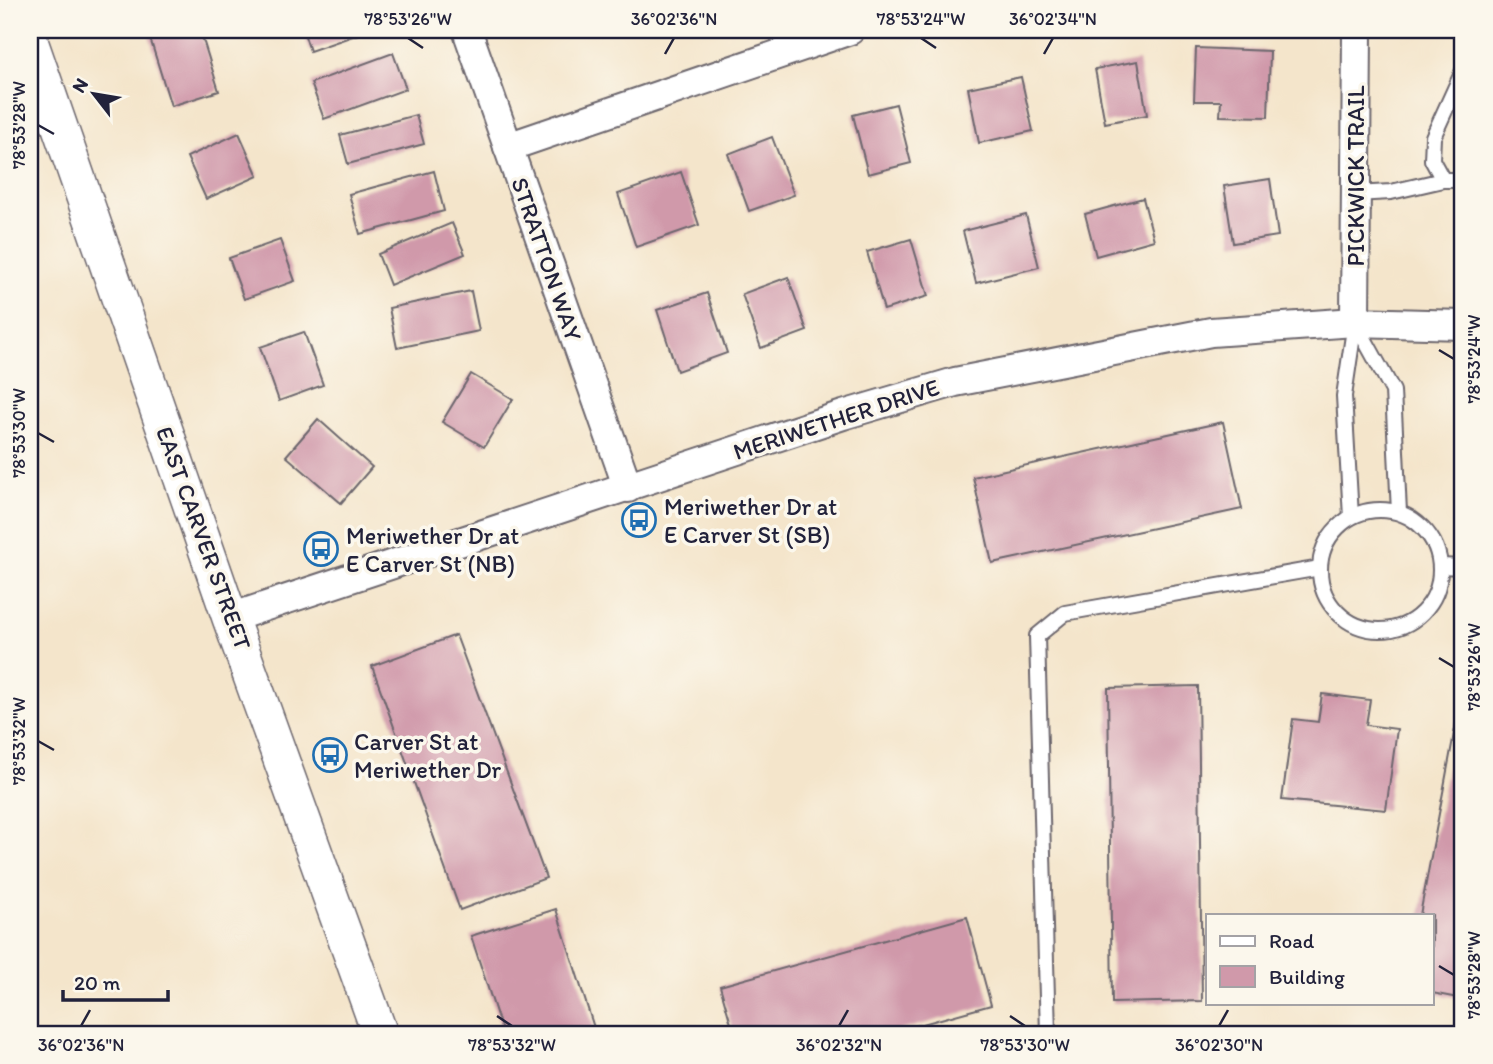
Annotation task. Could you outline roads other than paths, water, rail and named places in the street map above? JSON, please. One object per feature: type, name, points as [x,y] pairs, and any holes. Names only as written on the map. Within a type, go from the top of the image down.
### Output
[{"type":"street","name":"STRATTON WAY","points":[[467,30],[628,488]]},
{"type":"street","points":[[508,147],[850,30]]},
{"type":"street","name":"PICKWICK TRAIL","points":[[1355,322],[1357,30]]},
{"type":"street","name":"EAST CARVER STREET","points":[[30,41],[230,618],[380,1034]]},
{"type":"street","name":"MERIWETHER DRIVE","points":[[230,618],[843,415],[955,382],[1211,332],[1355,322],[1463,325]]},
{"type":"lane","points":[[1443,180],[1432,160],[1433,137],[1463,71]]},
{"type":"lane","points":[[1355,194],[1391,192],[1443,180],[1463,180]]},
{"type":"lane","points":[[1355,322],[1393,390],[1399,512]]},
{"type":"lane","points":[[1351,517],[1344,396],[1355,322]]},
{"type":"lane","points":[[1383,509],[1399,512],[1415,520],[1428,533],[1437,549],[1440,566],[1438,586],[1430,603],[1417,618],[1400,627],[1380,630],[1361,628],[1344,619],[1330,604],[1322,587],[1320,568],[1324,547],[1335,530],[1351,517],[1383,509]]},
{"type":"lane","points":[[1440,566],[1463,567]]},
{"type":"lane","points":[[1048,1034],[1037,636],[1065,613],[1320,568]]},
{"type":"place","name":"Meriwether Dr at E Carver St (SB)","points":[[639,520]]},
{"type":"place","name":"Meriwether Dr at E Carver St (NB)","points":[[321,549]]},
{"type":"place","name":"Carver St at Meriwether Dr","points":[[330,755]]}]
